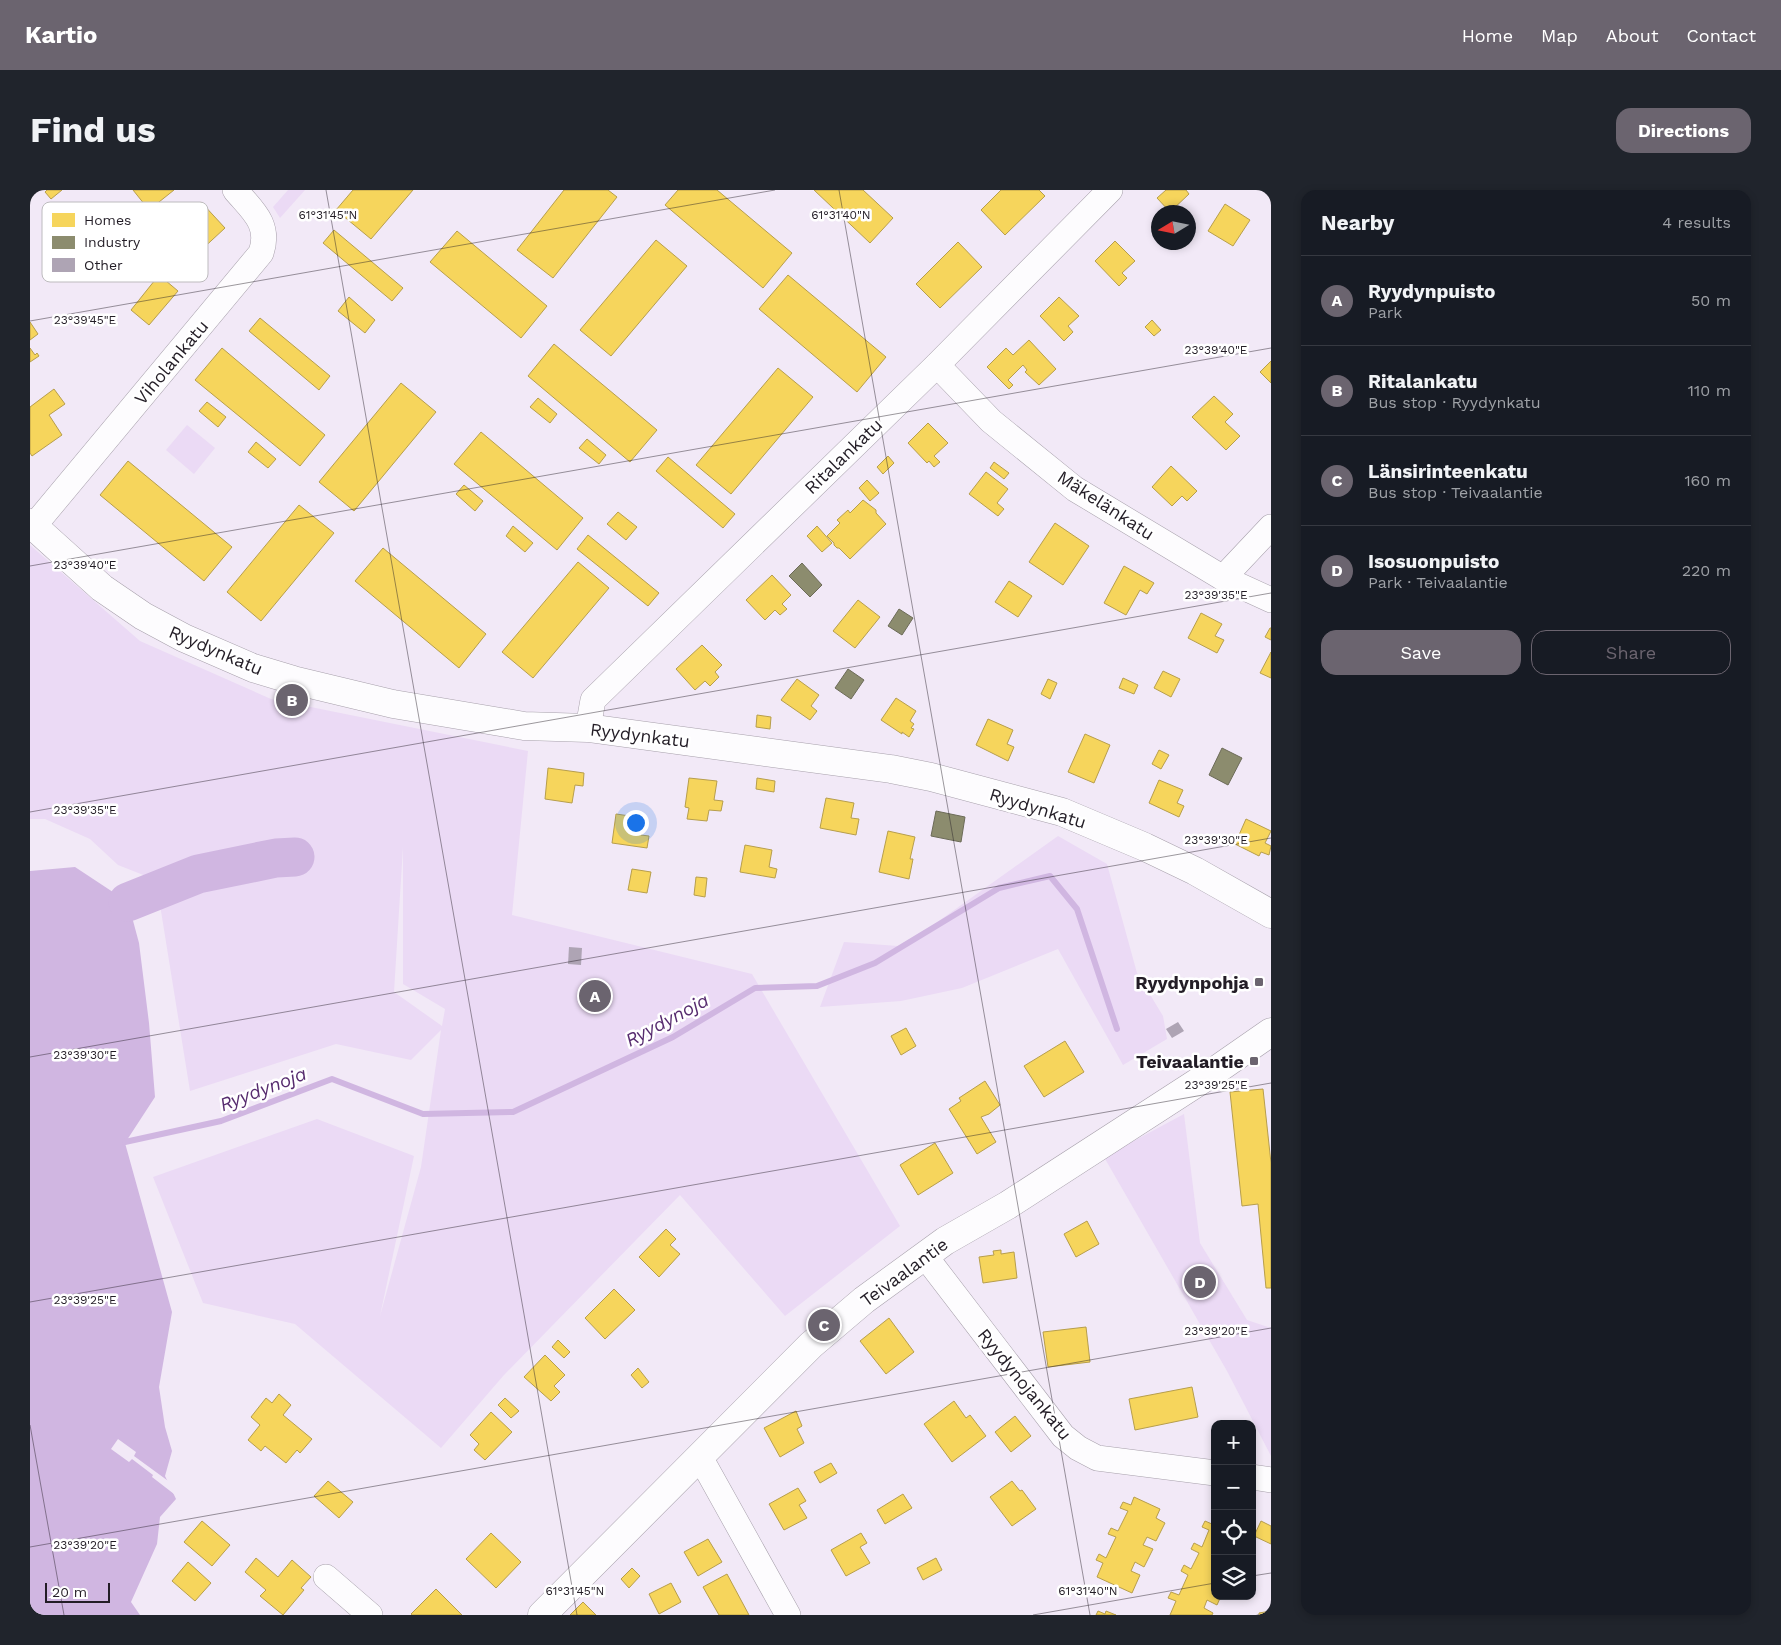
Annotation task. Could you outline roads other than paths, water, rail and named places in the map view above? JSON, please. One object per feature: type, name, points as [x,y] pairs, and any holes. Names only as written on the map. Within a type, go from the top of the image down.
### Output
[{"type":"street","name":"Viholankatu","points":[[32,525],[261,253],[265,232],[261,220],[235,190]]},
{"type":"street","name":"Ritalankatu","points":[[588,728],[593,700],[937,365],[1110,190]]},
{"type":"street","name":"Mäkelänkatu","points":[[937,365],[991,421],[1075,489],[1223,578],[1271,600]]},
{"type":"street","name":"Ryydynkatu","points":[[32,525],[102,588],[144,616],[184,638],[254,668],[293,680],[393,704],[524,726],[588,728],[892,769],[930,777],[1062,812],[1195,870],[1271,914]]},
{"type":"street","points":[[1223,578],[1271,527]]},
{"type":"street","name":"Teivaalantie","points":[[542,1615],[810,1345],[864,1300],[945,1241],[1008,1205],[1212,1073],[1271,1032]]},
{"type":"street","name":"Ryydynojankatu","points":[[925,1256],[1063,1436],[1078,1448],[1097,1458],[1211,1472]]},
{"type":"street","points":[[700,1457],[788,1615]]},
{"type":"street","points":[[1256,1478],[1271,1480]]},
{"type":"street","points":[[326,1577],[370,1615]]},
{"type":"waterway","points":[[128,902],[198,874],[276,858],[295,857]]},
{"type":"waterway","name":"Ryydynoja","points":[[125,1142],[221,1121],[332,1079],[423,1114],[513,1112],[673,1037],[755,988],[817,986],[875,963],[999,888],[1050,876],[1077,909],[1117,1029]]},
{"type":"place","name":"Ritalankatu","points":[[292,700]]},
{"type":"place","name":"Ryydynpohja","points":[[1259,982]]},
{"type":"place","name":"Ryydynpuisto","points":[[595,996]]},
{"type":"place","name":"Teivaalantie","points":[[1254,1061]]},
{"type":"place","name":"Isosuonpuisto","points":[[1200,1282]]},
{"type":"place","name":"Länsirinteenkatu","points":[[824,1325]]}]
